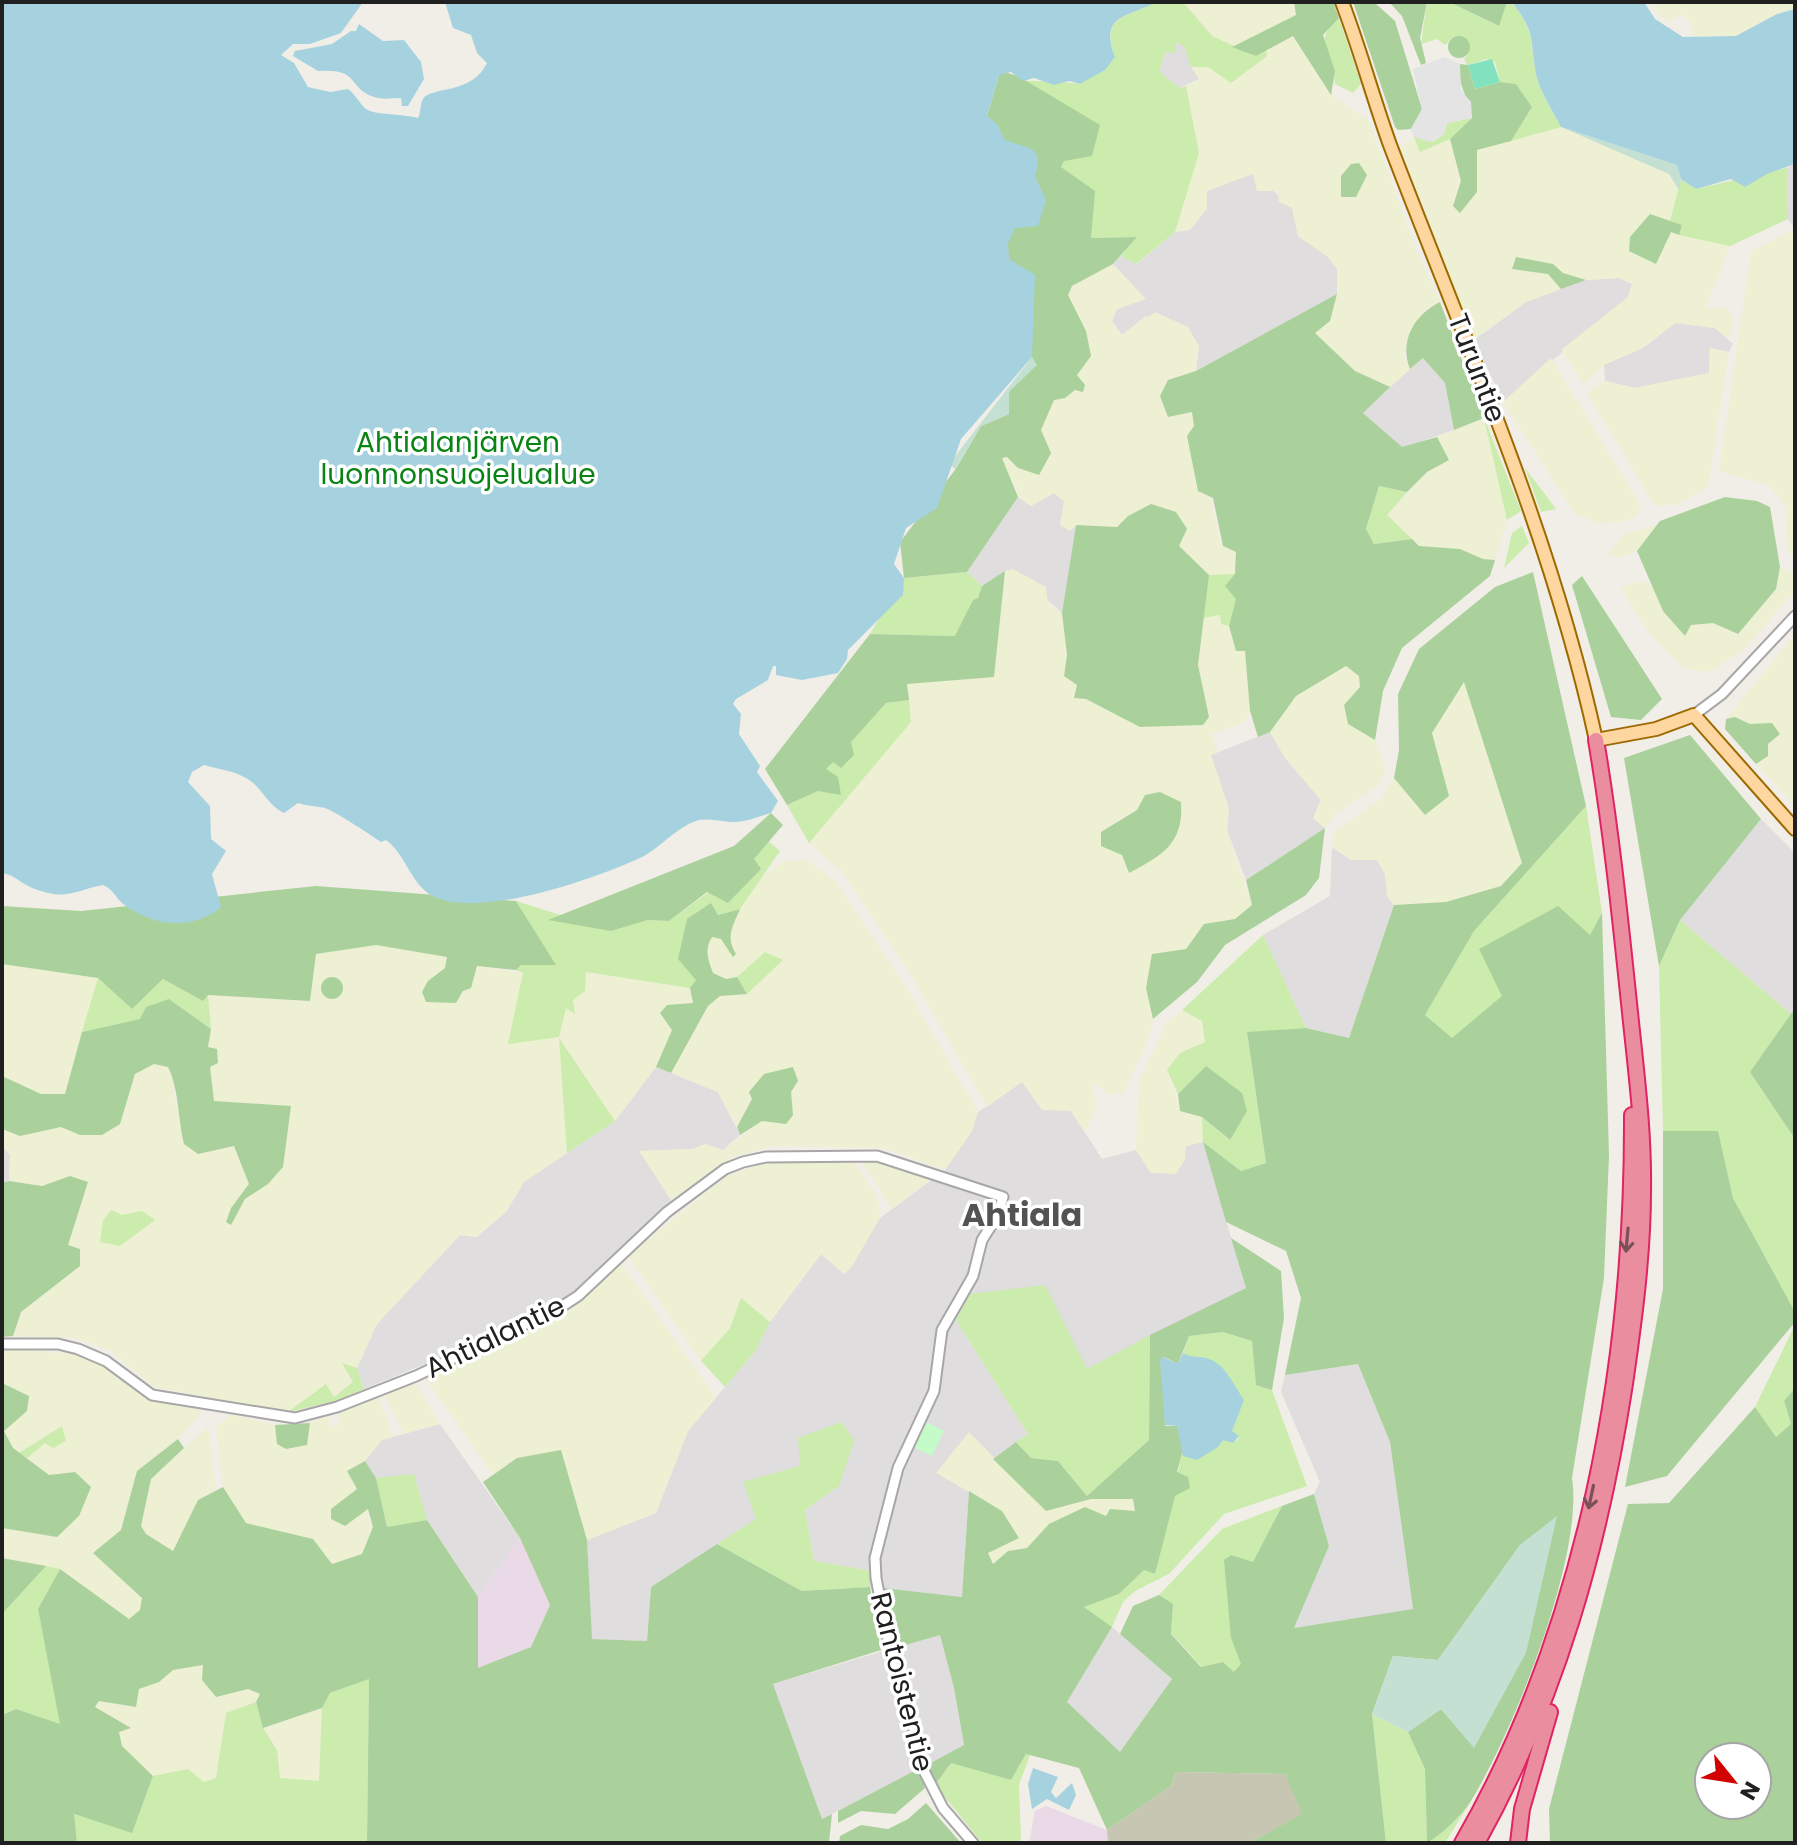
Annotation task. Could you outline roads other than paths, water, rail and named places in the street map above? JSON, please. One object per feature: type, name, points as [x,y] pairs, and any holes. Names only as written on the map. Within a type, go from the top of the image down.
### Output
[{"type":"highway","points":[[1518,1843],[1522,1809],[1604,1500],[1632,1334],[1643,1190],[1640,1093],[1619,889],[1596,740]]},
{"type":"highway","points":[[1462,1843],[1521,1728],[1557,1632],[1603,1435],[1619,1335],[1631,1188],[1631,1022]]},
{"type":"highway","points":[[1477,1843],[1520,1761],[1562,1660]]},
{"type":"highway","points":[[1454,1843],[1484,1804]]},
{"type":"main road","name":"Turuntie","points":[[1342,2],[1389,142],[1522,483],[1578,664],[1596,740]]},
{"type":"main road","points":[[1596,740],[1656,729],[1694,715],[1795,829]]},
{"type":"street","points":[[1694,715],[1722,694],[1795,616]]},
{"type":"street","name":"Ahtialantie","points":[[2,1344],[58,1344],[78,1349],[106,1361],[152,1395],[295,1418],[337,1407],[416,1376],[561,1307],[578,1296],[667,1212],[725,1169],[743,1162],[766,1157],[877,1156],[1003,1197]]},
{"type":"street","name":"Rantoistentie","points":[[973,1843],[930,1789],[893,1665],[875,1558],[898,1468],[934,1391],[942,1330],[973,1276],[982,1240],[1003,1197]]},
{"type":"water","name":"Ahtialanjärven luonnonsuojelualue","points":[[2,2],[363,2],[341,33],[310,44],[293,44],[281,55],[294,63],[308,87],[330,92],[348,89],[370,111],[418,118],[422,101],[427,95],[472,80],[487,63],[477,53],[471,35],[453,28],[445,2],[1157,2],[1119,19],[1113,25],[1110,32],[1115,57],[1105,70],[1080,84],[1069,81],[1054,85],[1034,78],[1023,81],[1011,72],[999,75],[987,116],[997,124],[1005,140],[1032,149],[1035,153],[1035,176],[1046,200],[1038,226],[1015,228],[1008,243],[1009,259],[1035,275],[1032,357],[961,439],[937,508],[906,528],[894,564],[904,578],[903,595],[848,650],[847,659],[838,673],[802,680],[776,675],[776,666],[773,666],[768,680],[736,699],[733,704],[741,714],[739,734],[760,766],[757,772],[778,801],[771,813],[740,822],[699,820],[642,857],[569,885],[511,899],[458,903],[437,898],[421,887],[386,840],[381,842],[325,808],[298,803],[284,813],[274,807],[247,778],[204,765],[192,772],[188,782],[210,806],[211,839],[226,851],[212,874],[221,907],[198,920],[173,923],[137,913],[103,885],[68,894],[52,894],[2,873]]},
{"type":"water","points":[[1512,2],[1644,2],[1655,19],[1683,37],[1736,36],[1777,14],[1795,9],[1795,164],[1767,174],[1745,187],[1731,179],[1696,189],[1681,179],[1677,165],[1561,127],[1539,83],[1528,27]]},
{"type":"water","points":[[359,24],[383,41],[404,40],[421,62],[424,79],[408,106],[402,106],[401,98],[374,97],[365,93],[347,75],[318,71],[293,56],[295,51],[332,44],[356,31]]},
{"type":"water","points":[[1183,1353],[1215,1362],[1229,1376],[1244,1400],[1232,1431],[1239,1436],[1233,1443],[1223,1440],[1218,1447],[1197,1460],[1183,1456],[1177,1426],[1165,1425],[1160,1360],[1163,1357],[1178,1364]]},
{"type":"water","points":[[1033,1768],[1058,1777],[1051,1792],[1056,1798],[1072,1783],[1076,1795],[1069,1810],[1047,1799],[1032,1809],[1028,1784]]},
{"type":"district","name":"Ahtiala","points":[[1022,1214]]}]
